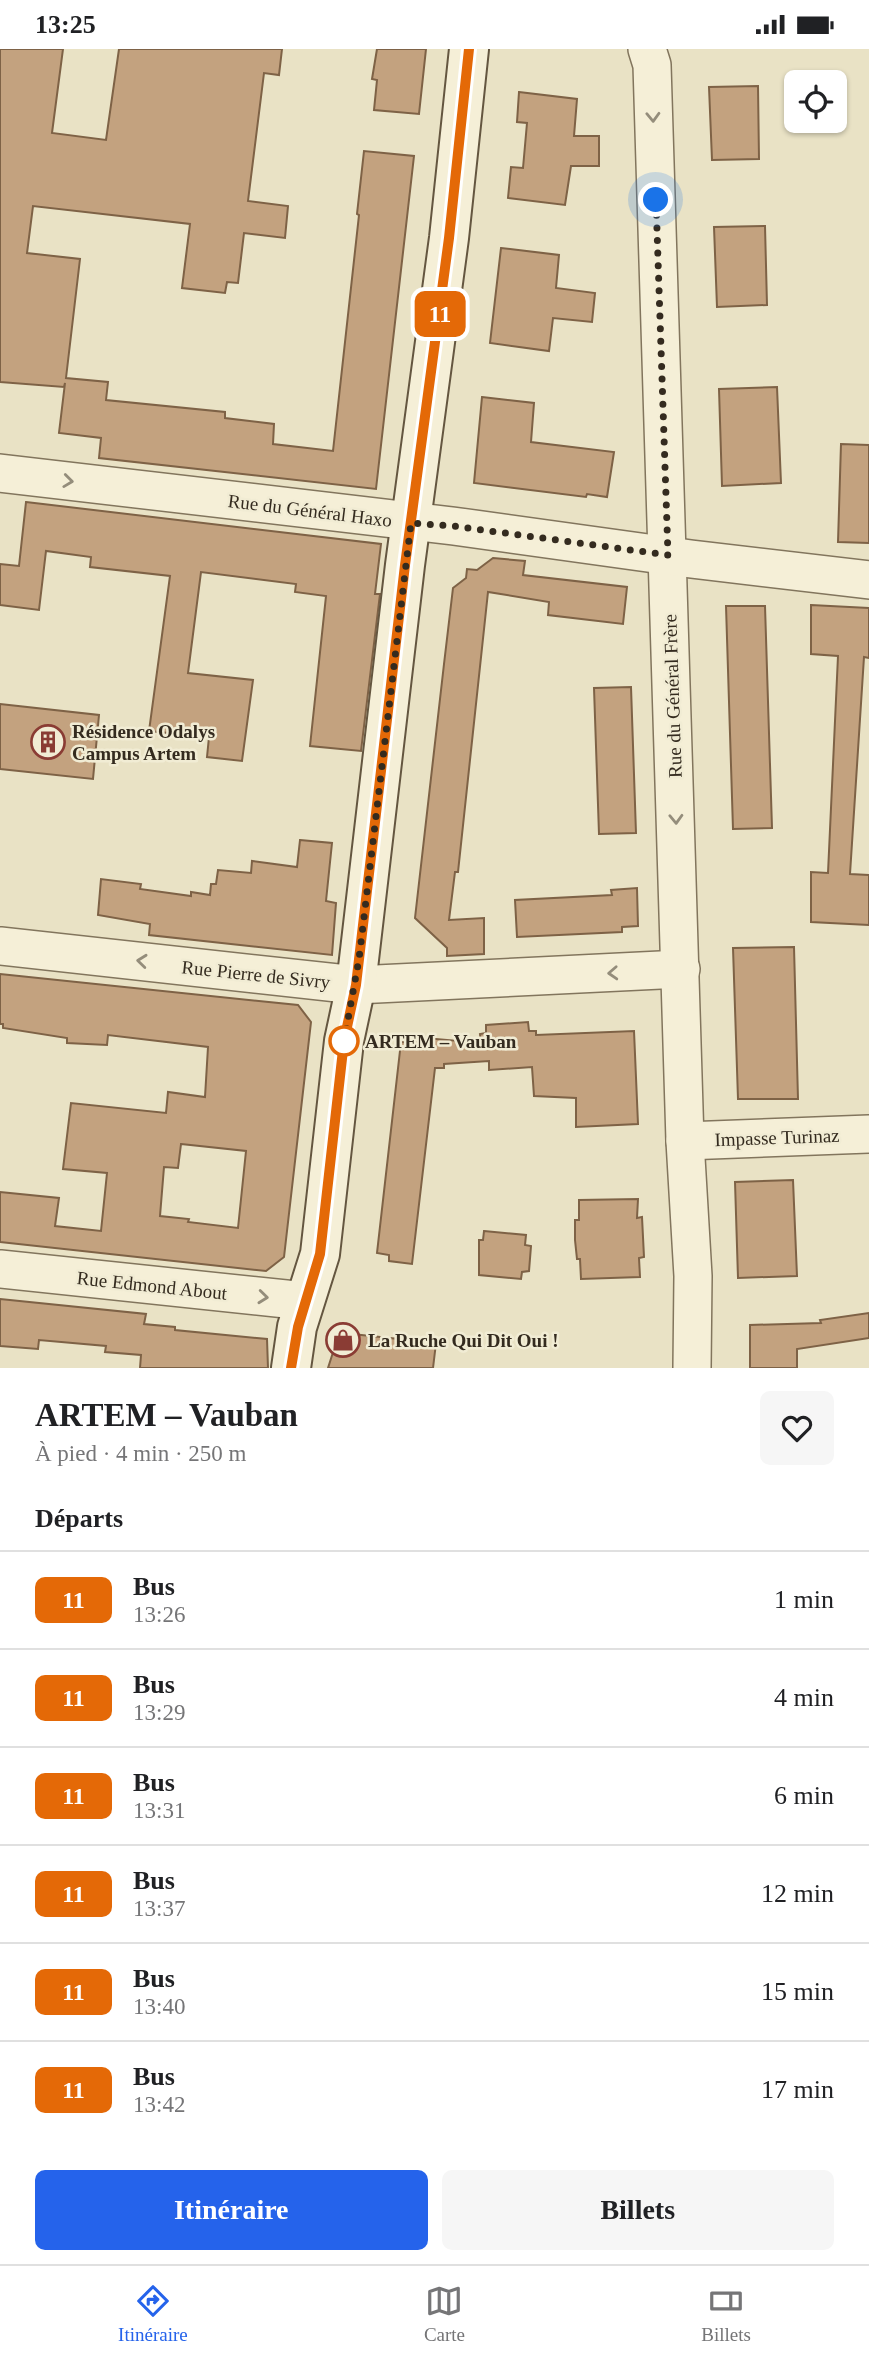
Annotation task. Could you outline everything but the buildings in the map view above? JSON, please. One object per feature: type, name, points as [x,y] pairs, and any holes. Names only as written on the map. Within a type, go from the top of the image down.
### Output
[{"type":"street","points":[[291,1368],[298,1327],[320,1254],[344,1041],[356,985],[411,523],[449,238],[469,49]]},
{"type":"street","name":"Rue du Général Frère","points":[[647,49],[652,65],[685,1141],[693,1276],[692,1356]]},
{"type":"street","name":"Rue du Général Haxo","points":[[0,473],[453,526],[869,580]]},
{"type":"street","name":"Rue Pierre de Sivry","points":[[0,946],[356,985],[681,969]]},
{"type":"street","name":"Impasse Turinaz","points":[[685,1141],[869,1134]]},
{"type":"street","name":"Rue Edmond About","points":[[0,1269],[305,1301]]},
{"type":"bus line","name":"11","points":[[291,1368],[298,1327],[320,1254],[344,1041],[356,985],[405,565],[449,238],[469,49]]},
{"type":"place","name":"Résidence Odalys Campus Artem","points":[[48,742]]},
{"type":"place","name":"ARTEM – Vauban","points":[[344,1041]]},
{"type":"place","name":"La Ruche Qui Dit Oui !","points":[[343,1340]]},
{"type":"route","points":[[344,1041],[356,985],[411,523],[453,526],[668,555],[656,200]]}]
